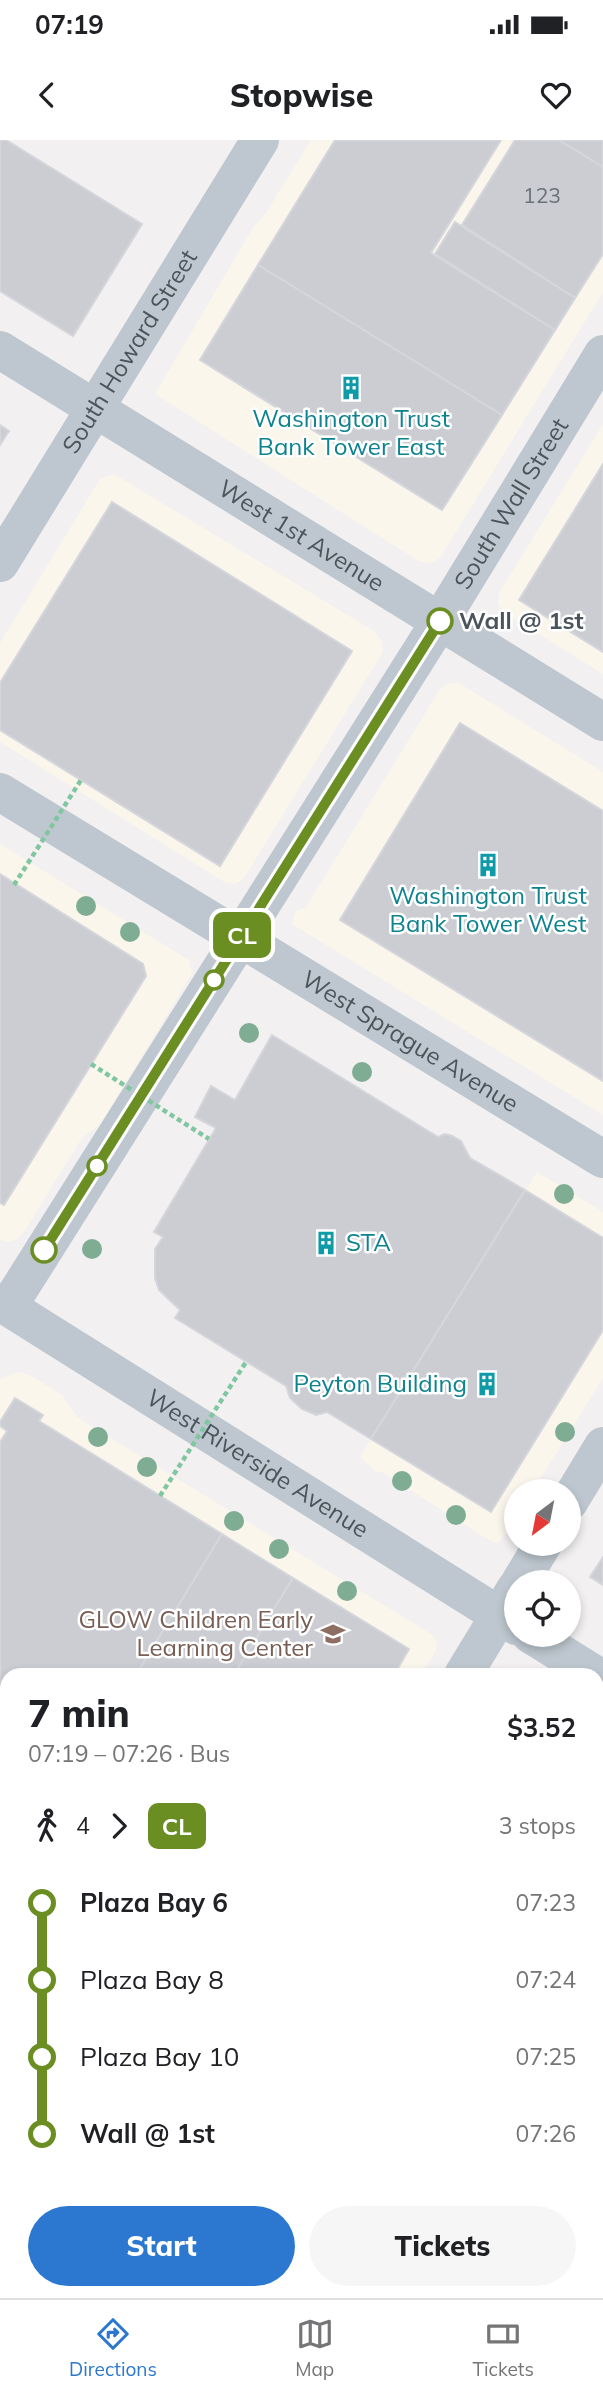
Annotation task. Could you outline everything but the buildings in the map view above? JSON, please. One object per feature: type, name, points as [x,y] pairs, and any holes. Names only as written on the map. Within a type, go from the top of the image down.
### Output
[{"type":"street","name":"South Howard Street","points":[[0,563],[259,140]]},
{"type":"street","name":"West 1st Avenue","points":[[0,350],[603,722]]},
{"type":"street","name":"South Wall Street","points":[[4,1304],[241,937],[440,621],[603,354]]},
{"type":"street","name":"West Sprague Avenue","points":[[0,792],[603,1159]]},
{"type":"street","name":"West Riverside Avenue","points":[[4,1304],[504,1609]]},
{"type":"street","points":[[581,1482],[603,1446]]},
{"type":"street","points":[[469,1668],[504,1628]]},
{"type":"street","name":"West Riverside Avenue","points":[[558,1647],[586,1668]]},
{"type":"path","points":[[14,885],[81,780]]},
{"type":"path","points":[[91,1064],[209,1139]]},
{"type":"path","points":[[160,1496],[246,1362]]},
{"type":"shaded area","points":[[311,140],[603,140],[603,292],[440,558],[431,563],[420,562],[155,394],[254,226],[266,213]]},
{"type":"shaded area","points":[[603,424],[603,674],[503,612],[498,604],[499,593]]},
{"type":"shaded area","points":[[114,474],[374,631],[382,642],[383,652],[244,878],[236,884],[226,883],[0,742],[0,643],[100,479]]},
{"type":"shaded area","name":"Washington Trust Bank Tower West","points":[[450,683],[459,683],[603,772],[603,1115],[292,924],[295,912],[306,907],[440,689]]},
{"type":"shaded area","points":[[0,844],[189,960],[192,974],[100,1125],[82,1138],[24,1232],[16,1240],[8,1242],[0,1240]]},
{"type":"shaded area","name":"Peyton Building","points":[[537,1172],[603,1212],[603,1378],[540,1479],[504,1479],[504,1536],[499,1543],[492,1542],[382,1472],[376,1472],[360,1457]]},
{"type":"shaded area","points":[[16,1372],[28,1374],[62,1395],[78,1418],[431,1634],[437,1643],[436,1651],[425,1668],[0,1668],[0,1380]]},
{"type":"bus line","name":"CL","points":[[44,1250],[440,621]]},
{"type":"place","name":"Washington Trust Bank Tower East","points":[[351,388]]},
{"type":"place","name":"Wall @ 1st","points":[[440,621]]},
{"type":"place","name":"Washington Trust Bank Tower West","points":[[488,865]]},
{"type":"place","name":"STA","points":[[326,1243]]},
{"type":"place","name":"Peyton Building","points":[[487,1384]]},
{"type":"place","name":"GLOW Children Early Learning Center","points":[[333,1634]]}]
